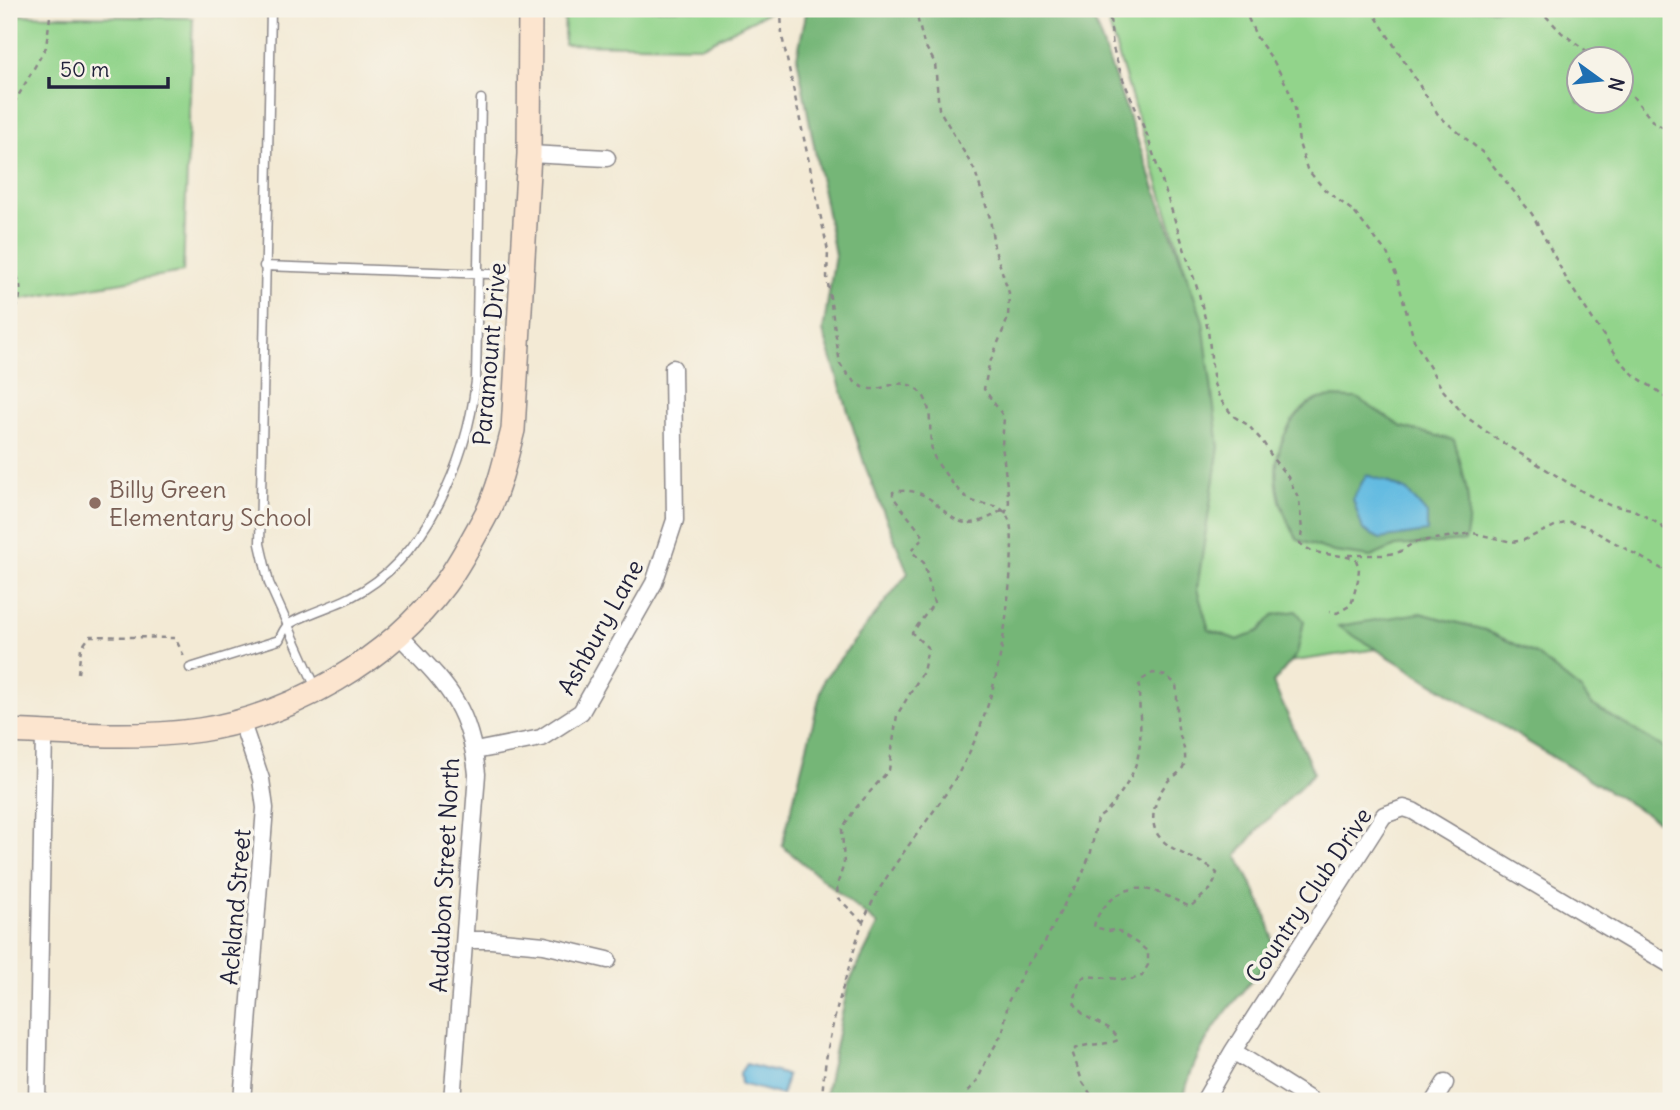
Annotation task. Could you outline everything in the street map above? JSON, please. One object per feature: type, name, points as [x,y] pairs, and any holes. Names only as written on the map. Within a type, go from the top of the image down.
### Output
[{"type":"street","name":"Paramount Drive","points":[[9,731],[158,733],[200,730],[241,720],[318,692],[399,635],[446,583],[488,509],[503,472],[513,430],[529,154],[530,9]]},
{"type":"street","points":[[529,154],[607,158]]},
{"type":"street","name":"Ashbury Lane","points":[[475,751],[541,738],[581,712],[654,583],[675,520],[673,368]]},
{"type":"street","name":"Audubon Street North","points":[[399,635],[435,673],[458,703],[469,727],[475,751],[477,774],[452,1101]]},
{"type":"street","name":"Ackland Street","points":[[241,720],[261,779],[265,808],[242,1101]]},
{"type":"street","points":[[37,1101],[44,733]]},
{"type":"street","name":"Country Club Drive","points":[[1204,1101],[1384,815],[1404,808],[1671,965]]},
{"type":"street","points":[[466,940],[544,945],[608,960]]},
{"type":"street","points":[[1233,1051],[1312,1101]]},
{"type":"street","points":[[1434,1101],[1445,1083]]},
{"type":"street","points":[[1669,1101],[1671,1095]]},
{"type":"lane","points":[[271,9],[260,544],[269,583],[318,692]]},
{"type":"lane","points":[[190,668],[279,640],[287,626],[352,597],[391,571],[412,546],[450,478],[465,440],[476,381],[481,99]]},
{"type":"lane","points":[[264,266],[523,275]]},
{"type":"path","points":[[9,112],[46,47],[51,9]]},
{"type":"path","points":[[781,9],[782,36],[828,251],[827,277],[840,364],[848,376],[864,389],[875,390],[897,384],[915,388],[926,402],[933,456],[946,476],[970,499],[990,503],[1002,510],[1009,517],[1010,527],[1011,572],[1003,646],[988,707],[953,783],[880,888],[863,922],[828,1041],[822,1101]]},
{"type":"path","points":[[915,9],[924,44],[934,62],[939,109],[975,171],[990,218],[994,247],[1009,293],[1008,318],[989,365],[985,390],[1004,417],[1002,445],[1009,502],[1005,514]]},
{"type":"path","points":[[1109,9],[1113,48],[1122,77],[1147,135],[1199,294],[1208,330],[1214,384],[1220,399],[1234,416],[1248,425],[1264,442],[1288,477],[1299,499],[1302,531],[1300,543],[1312,552],[1384,555],[1399,552],[1415,542],[1473,533],[1512,542],[1524,540],[1570,522],[1585,526],[1671,575]]},
{"type":"path","points":[[1244,9],[1257,38],[1273,60],[1295,108],[1299,143],[1307,169],[1325,190],[1353,211],[1387,253],[1397,277],[1414,340],[1442,389],[1465,416],[1497,440],[1584,493],[1609,505],[1632,509],[1671,534]]},
{"type":"path","points":[[1371,9],[1439,116],[1483,153],[1532,214],[1568,282],[1619,359],[1635,376],[1671,403]]},
{"type":"path","points":[[1539,9],[1562,33],[1580,46]]},
{"type":"path","points":[[1634,98],[1654,123],[1671,131]]},
{"type":"path","points":[[9,269],[15,273],[21,289],[17,310],[9,326]]},
{"type":"path","points":[[863,922],[838,898],[837,884],[844,864],[842,829],[855,809],[890,770],[897,715],[922,672],[928,648],[912,633],[934,603],[924,563],[911,551],[924,537],[893,497],[893,492],[911,491],[930,498],[959,522],[973,524],[985,521],[1002,510]]},
{"type":"path","points":[[1330,611],[1337,613],[1351,605],[1356,588],[1359,568],[1356,560],[1345,555]]},
{"type":"path","points":[[78,673],[81,648],[90,636],[175,638],[190,668]]},
{"type":"path","points":[[967,1101],[968,1091],[977,1082],[1003,1032],[1008,1002],[1027,965],[1044,944],[1079,882],[1091,852],[1097,818],[1105,814],[1126,787],[1134,770],[1140,755],[1139,686],[1143,679],[1153,673],[1166,676],[1176,684],[1178,727],[1185,758],[1184,766],[1179,774],[1169,780],[1154,809],[1156,833],[1167,844],[1205,863],[1217,873],[1212,888],[1190,907],[1158,893],[1134,887],[1122,891],[1094,922],[1094,927],[1110,931],[1116,929],[1149,952],[1149,965],[1142,976],[1130,980],[1086,976],[1079,982],[1074,1002],[1079,1013],[1093,1022],[1109,1027],[1118,1040],[1110,1044],[1079,1046],[1072,1051],[1082,1081],[1095,1101]]},
{"type":"green space","points":[[565,9],[774,9],[703,46],[564,44]]},
{"type":"green space","points":[[807,9],[1090,9],[1203,321],[1219,447],[1197,589],[1209,630],[1238,640],[1259,631],[1273,615],[1296,611],[1304,621],[1297,654],[1273,683],[1314,773],[1261,826],[1237,855],[1267,919],[1273,946],[1272,957],[1217,1023],[1196,1059],[1183,1101],[824,1101],[848,985],[878,925],[782,846],[824,679],[908,573],[865,466],[823,331],[835,255],[797,57]]},
{"type":"green space","points":[[1104,9],[1671,9],[1671,767],[1486,633],[1207,674],[1183,660],[1195,301]]},
{"type":"green space","points":[[9,15],[193,18],[183,272],[9,301]]},
{"type":"green space","points":[[1329,397],[1357,398],[1402,427],[1454,440],[1468,503],[1465,541],[1396,546],[1371,557],[1334,552],[1298,540],[1279,497],[1277,467],[1283,438],[1296,416],[1314,401]]},
{"type":"green space","points":[[1420,613],[1485,630],[1536,654],[1582,691],[1591,704],[1671,752],[1671,829],[1338,626]]},
{"type":"water","points":[[1366,475],[1407,491],[1427,514],[1427,532],[1380,539],[1363,530],[1353,499]]},
{"type":"water","points":[[746,1064],[787,1075],[782,1095],[741,1084],[740,1073]]},
{"type":"place","name":"Billy Green Elementary School","points":[[95,503]]}]
